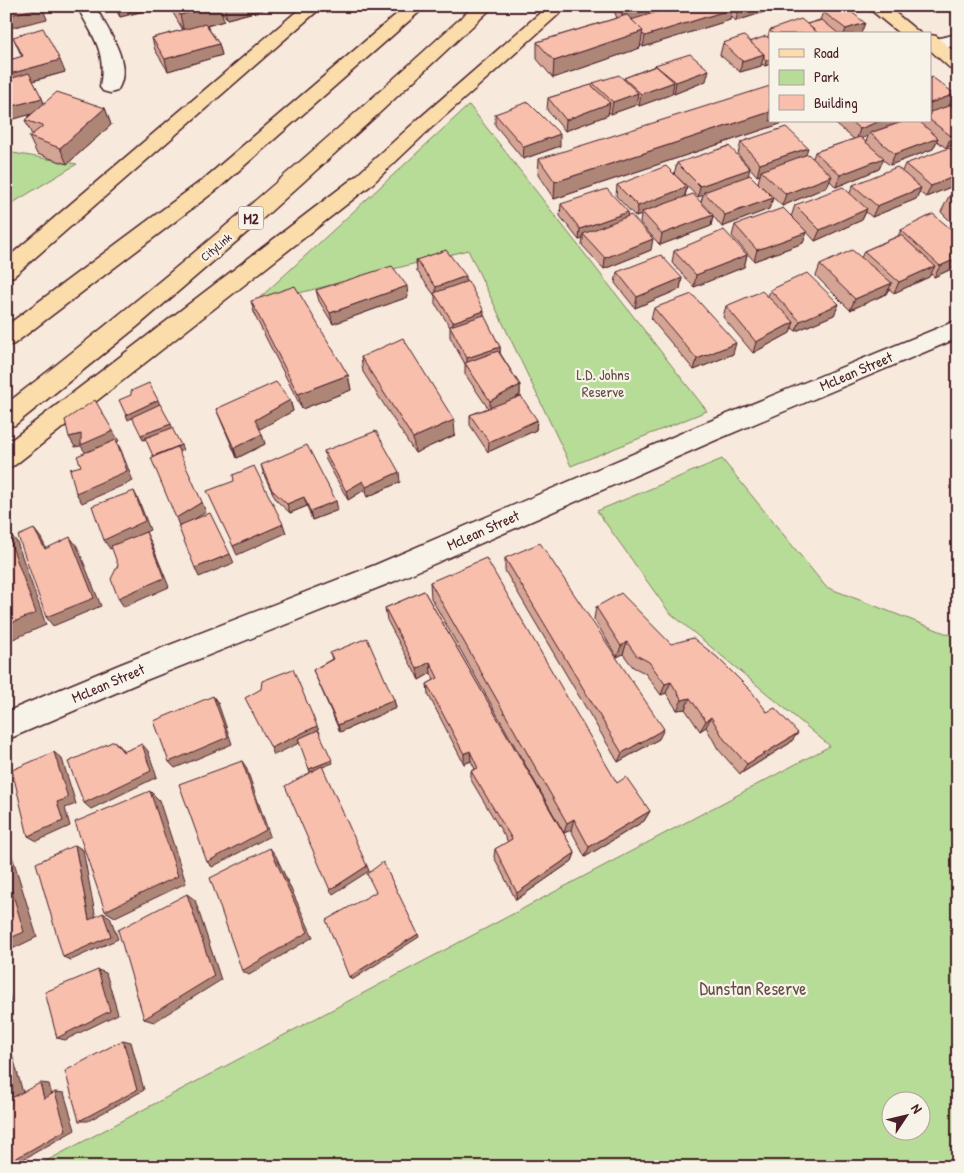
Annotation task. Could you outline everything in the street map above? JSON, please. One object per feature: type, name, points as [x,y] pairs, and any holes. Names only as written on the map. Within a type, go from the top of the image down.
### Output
[{"type":"main road","points":[[6,271],[314,6]]},
{"type":"main road","points":[[6,338],[212,183],[417,6]]},
{"type":"main road","name":"CityLink","points":[[6,418],[124,325],[241,226],[485,6]]},
{"type":"main road","points":[[6,458],[363,182],[422,126],[559,6]]},
{"type":"main road","points":[[875,6],[909,32]]},
{"type":"main road","points":[[897,6],[921,32]]},
{"type":"main road","points":[[932,44],[956,64]]},
{"type":"street","points":[[86,6],[111,54],[114,69],[110,87]]},
{"type":"street","points":[[932,42],[958,38]]},
{"type":"street","name":"McLean Street","points":[[6,726],[131,672],[385,573],[707,433],[958,328]]},
{"type":"green space","name":"L.D. Johns Reserve","points":[[469,105],[707,411],[571,466],[468,250],[252,305]]},
{"type":"green space","points":[[6,153],[13,153],[77,164],[6,207]]},
{"type":"green space","name":"Dunstan Reserve","points":[[722,459],[826,587],[958,638],[958,1167],[35,1167],[830,746],[669,612],[597,511]]},
{"type":"building","points":[[6,6],[42,6],[42,7],[6,16]]},
{"type":"building","points":[[174,6],[212,6],[180,15]]},
{"type":"building","points":[[618,6],[645,6],[647,9],[622,14]]},
{"type":"building","points":[[645,6],[670,6],[670,7],[646,11]]},
{"type":"building","points":[[676,6],[730,6],[732,9],[645,36],[642,33],[643,31],[631,20]]},
{"type":"building","points":[[844,6],[865,23],[846,29],[823,12]]},
{"type":"building","points":[[627,15],[643,31],[554,61],[537,42]]},
{"type":"building","points":[[801,19],[817,32],[772,32],[770,30]]},
{"type":"building","points":[[822,20],[837,32],[817,32],[807,24]]},
{"type":"building","points":[[205,24],[219,44],[165,59],[152,38]]},
{"type":"building","points":[[43,28],[60,60],[6,75],[6,61],[23,56],[13,37]]},
{"type":"building","points":[[744,36],[764,54],[742,61],[723,43]]},
{"type":"building","points":[[766,36],[769,38],[769,59],[766,60],[764,54],[750,42]]},
{"type":"building","points":[[690,54],[709,70],[676,82],[655,65]]},
{"type":"building","points":[[656,66],[674,82],[641,94],[624,78]]},
{"type":"building","points":[[29,73],[42,98],[6,108],[6,80]]},
{"type":"building","points":[[619,75],[638,93],[613,102],[593,83]]},
{"type":"building","points":[[932,77],[955,94],[932,102]]},
{"type":"building","points":[[591,85],[610,103],[566,120],[548,98]]},
{"type":"building","points":[[769,86],[769,112],[555,182],[539,159]]},
{"type":"building","points":[[57,92],[105,108],[60,148],[29,137],[43,126],[25,120]]},
{"type":"building","points":[[528,102],[560,134],[524,147],[495,114]]},
{"type":"building","points":[[958,103],[958,133],[951,136],[932,122],[932,111]]},
{"type":"building","points":[[851,122],[878,122],[860,129]]},
{"type":"building","points":[[902,122],[920,122],[938,138],[895,154],[870,133]]},
{"type":"building","points":[[786,127],[808,148],[760,164],[741,142]]},
{"type":"building","points":[[860,137],[884,158],[840,175],[815,152]]},
{"type":"building","points":[[729,146],[750,169],[700,186],[677,163]]},
{"type":"building","points":[[949,148],[958,156],[958,175],[931,186],[905,164]]},
{"type":"building","points":[[808,154],[832,176],[786,194],[761,171]]},
{"type":"building","points":[[666,166],[687,187],[638,206],[617,185]]},
{"type":"building","points":[[897,167],[921,188],[877,206],[853,185]]},
{"type":"building","points":[[750,175],[773,198],[725,215],[704,192]]},
{"type":"building","points":[[843,187],[867,209],[820,230],[795,205]]},
{"type":"building","points":[[607,189],[628,212],[580,229],[561,204]]},
{"type":"building","points":[[958,193],[958,204],[949,196]]},
{"type":"building","points":[[693,194],[713,215],[662,234],[642,212]]},
{"type":"building","points":[[783,208],[807,232],[757,250],[735,225]]},
{"type":"building","points":[[933,214],[958,235],[958,258],[940,266],[901,230]]},
{"type":"building","points":[[631,215],[653,239],[605,258],[583,234]]},
{"type":"building","points":[[724,230],[747,255],[696,275],[674,251]]},
{"type":"building","points":[[901,235],[935,266],[899,282],[864,251]]},
{"type":"building","points":[[446,250],[466,276],[436,287],[416,260]]},
{"type":"building","points":[[852,250],[892,283],[855,299],[820,265]]},
{"type":"building","points":[[661,255],[682,278],[637,297],[617,272]]},
{"type":"building","points":[[392,266],[407,286],[330,313],[316,290]]},
{"type":"building","points":[[807,273],[839,304],[800,321],[770,290]]},
{"type":"building","points":[[468,281],[484,311],[453,322],[434,293]]},
{"type":"building","points":[[295,286],[348,375],[298,394],[251,301]]},
{"type":"building","points":[[762,291],[794,322],[756,342],[726,306]]},
{"type":"building","points":[[692,294],[736,343],[697,359],[654,308]]},
{"type":"building","points":[[484,315],[500,347],[467,358],[450,326]]},
{"type":"building","points":[[403,338],[454,420],[413,438],[361,357]]},
{"type":"building","points":[[498,351],[520,385],[490,401],[465,363]]},
{"type":"building","points":[[276,382],[290,400],[255,420],[262,434],[234,448],[216,409]]},
{"type":"building","points":[[149,383],[158,400],[126,415],[119,400],[131,395],[131,391]]},
{"type":"building","points":[[521,396],[537,420],[489,442],[470,415]]},
{"type":"building","points":[[95,400],[113,431],[81,445],[81,434],[69,437],[65,420]]},
{"type":"building","points":[[160,404],[171,424],[141,435],[132,417]]},
{"type":"building","points":[[172,428],[181,445],[153,456],[145,438]]},
{"type":"building","points":[[376,431],[399,472],[366,487],[363,481],[346,491],[324,451]]},
{"type":"building","points":[[116,440],[127,471],[76,493],[70,469],[81,466],[77,456]]},
{"type":"building","points":[[307,445],[336,501],[310,511],[304,497],[287,504],[272,490],[261,465]]},
{"type":"building","points":[[177,447],[202,502],[176,518],[151,458]]},
{"type":"building","points":[[254,466],[283,524],[233,546],[207,491],[234,481],[233,475]]},
{"type":"building","points":[[134,491],[145,521],[104,540],[92,506]]},
{"type":"building","points":[[210,513],[230,554],[195,568],[178,526]]},
{"type":"building","points":[[34,529],[45,549],[70,537],[94,598],[46,617],[18,536]]},
{"type":"building","points":[[6,530],[36,613],[6,625]]},
{"type":"building","points":[[146,532],[164,578],[118,598],[111,579],[118,565],[111,546]]},
{"type":"building","points":[[540,543],[664,729],[622,753],[505,558]]},
{"type":"building","points":[[486,558],[617,783],[626,777],[650,811],[589,847],[574,819],[567,823],[430,582]]},
{"type":"building","points":[[424,591],[575,853],[517,893],[495,849],[512,839],[471,771],[478,768],[470,751],[464,754],[427,684],[438,678],[430,662],[417,669],[385,608]]},
{"type":"building","points":[[621,593],[671,644],[693,638],[717,657],[752,692],[767,712],[775,708],[798,733],[747,764],[724,739],[711,717],[706,721],[690,698],[682,700],[671,682],[665,684],[649,662],[636,655],[627,642],[621,646],[596,607]]},
{"type":"building","points":[[367,638],[394,700],[338,725],[313,670],[333,659],[330,653]]},
{"type":"building","points":[[293,669],[317,726],[271,748],[245,698],[261,689],[262,681]]},
{"type":"building","points":[[213,696],[228,737],[169,762],[154,721]]},
{"type":"building","points":[[318,730],[332,760],[309,769],[298,739]]},
{"type":"building","points":[[114,741],[123,752],[142,744],[151,771],[84,803],[68,762]]},
{"type":"building","points":[[54,752],[68,798],[57,802],[63,821],[28,836],[12,770]]},
{"type":"building","points":[[242,761],[266,830],[207,862],[179,784]]},
{"type":"building","points":[[322,766],[367,866],[330,890],[285,786]]},
{"type":"building","points":[[150,791],[178,876],[105,911],[75,822]]},
{"type":"building","points":[[75,845],[89,920],[103,913],[111,936],[63,957],[36,863]]},
{"type":"building","points":[[270,848],[308,932],[242,971],[210,878]]},
{"type":"building","points":[[383,862],[418,934],[349,977],[326,920],[376,892],[367,874]]},
{"type":"building","points":[[6,871],[24,932],[6,940]]},
{"type":"building","points":[[187,894],[214,976],[144,1019],[118,930]]},
{"type":"building","points":[[98,970],[110,1011],[57,1038],[45,992]]},
{"type":"building","points":[[123,1040],[137,1090],[79,1121],[65,1071]]},
{"type":"building","points":[[6,1066],[13,1092],[6,1096]]},
{"type":"building","points":[[40,1083],[44,1099],[55,1092],[66,1130],[6,1164],[6,1101]]}]
